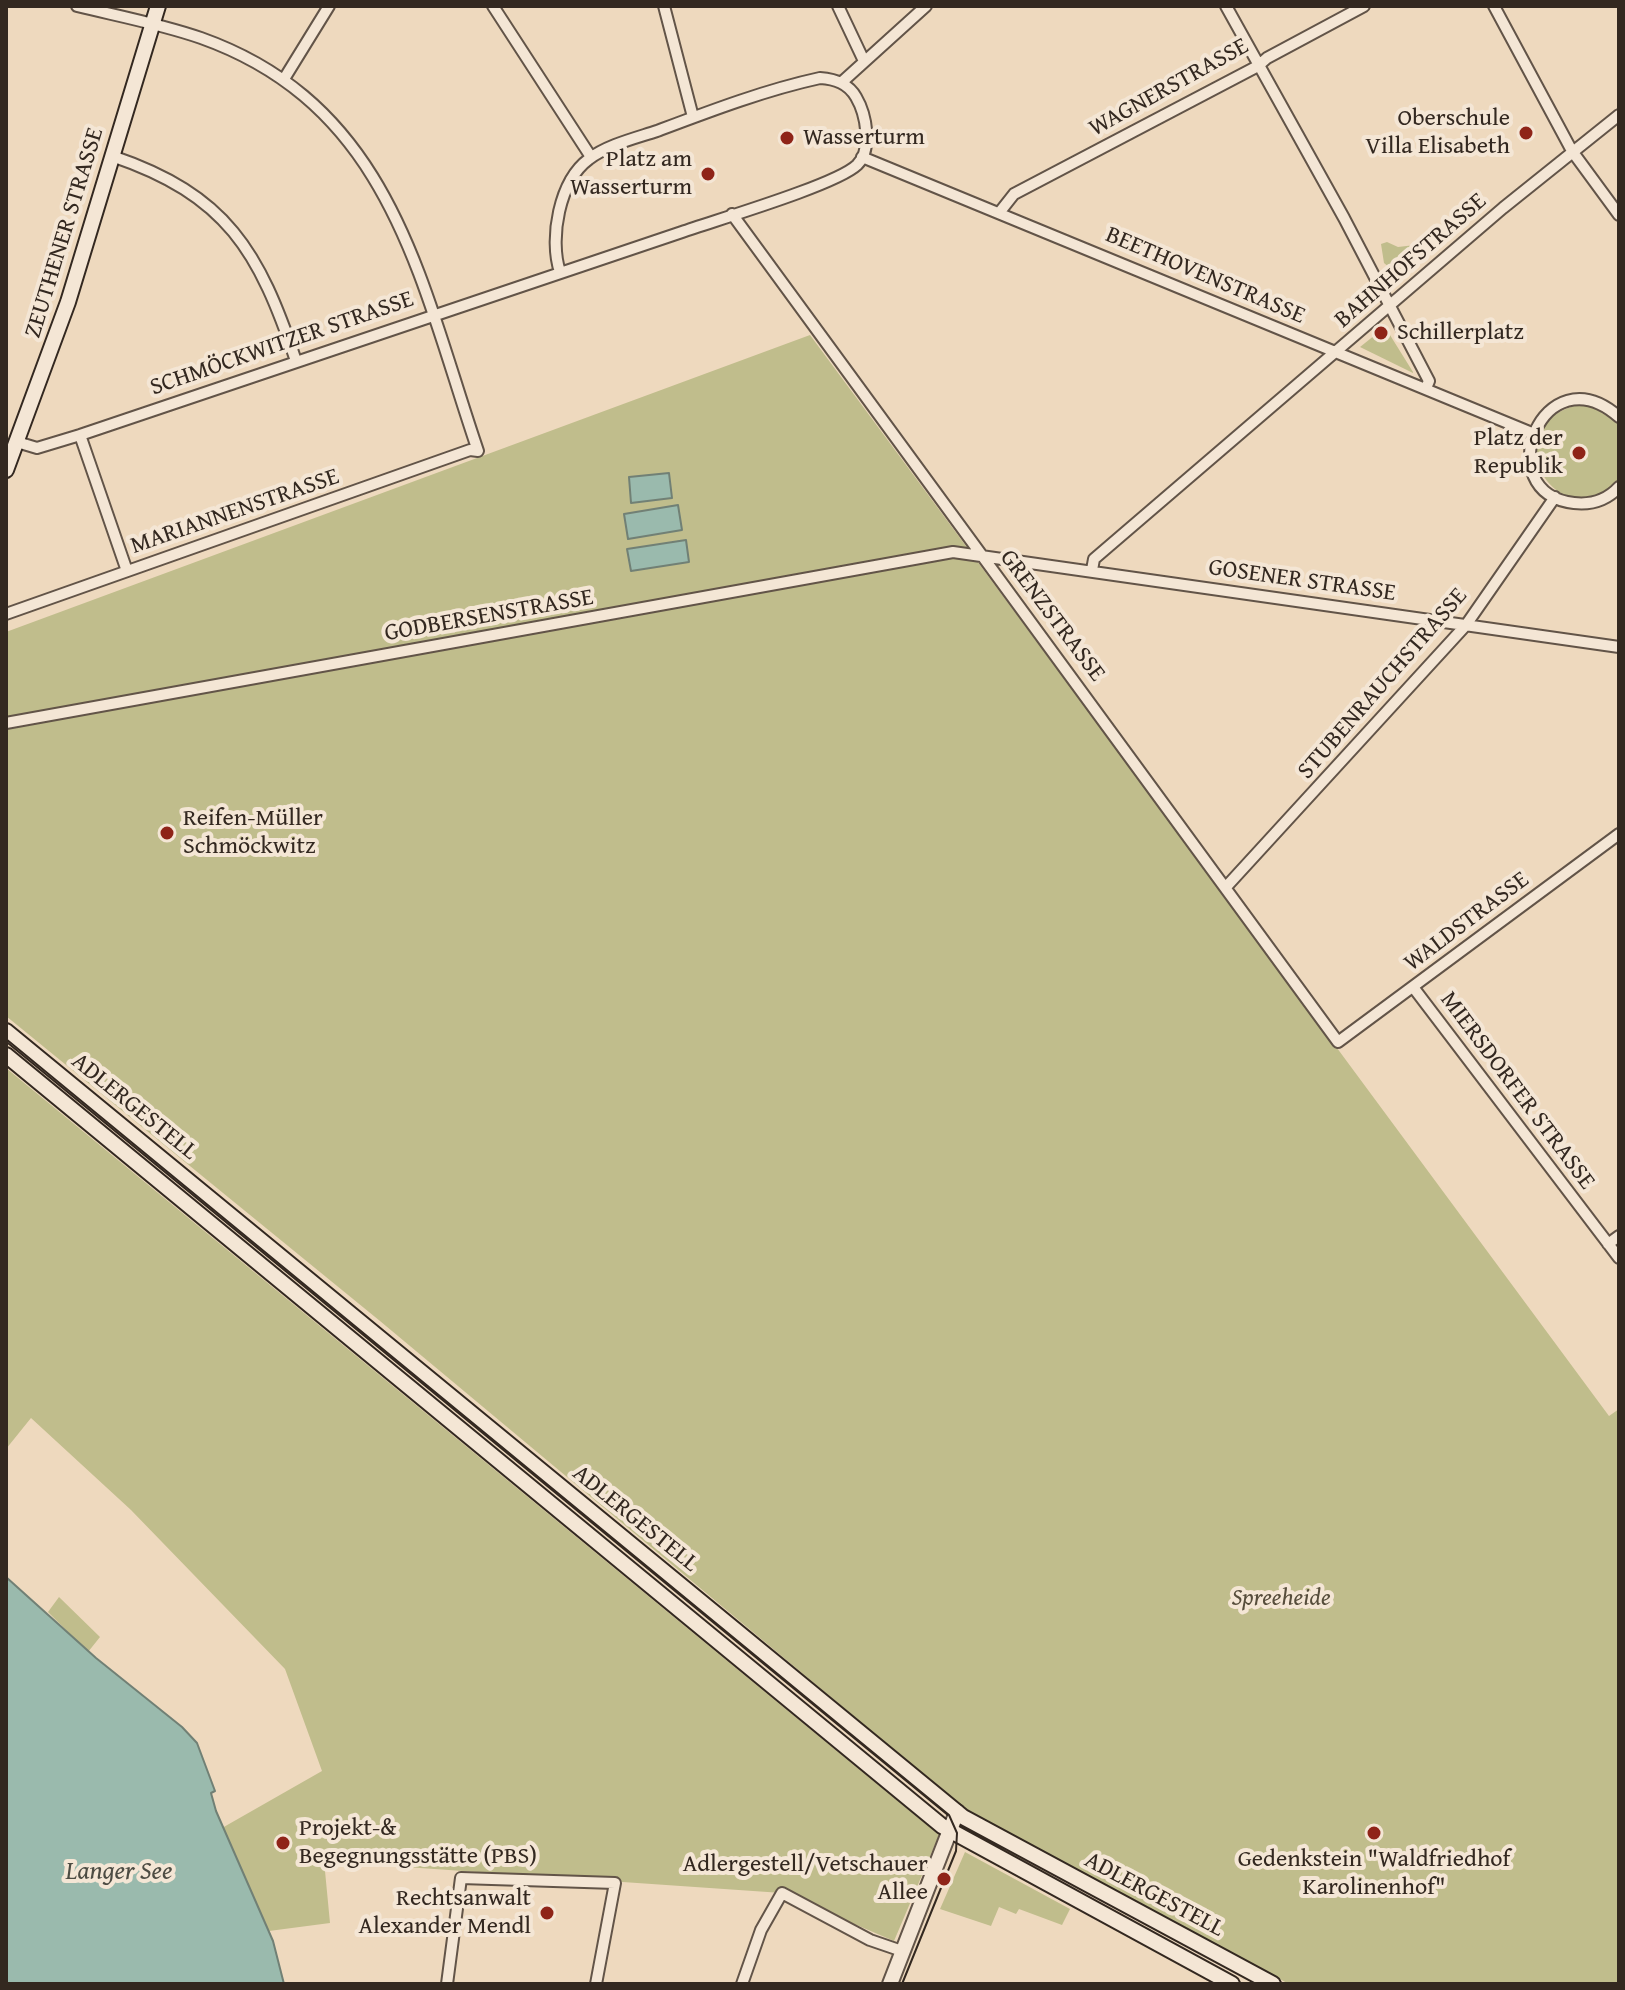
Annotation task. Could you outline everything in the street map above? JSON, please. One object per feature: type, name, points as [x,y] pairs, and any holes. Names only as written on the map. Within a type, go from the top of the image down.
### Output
[{"type":"main road","name":"ZEUTHENER STRASSE","points":[[6,470],[55,342],[158,6]]},
{"type":"main road","name":"ADLERGESTELL","points":[[6,1031],[957,1812],[981,1828],[1273,1984]]},
{"type":"main road","name":"ADLERGESTELL","points":[[6,1055],[951,1833],[1232,1984]]},
{"type":"main road","points":[[890,1984],[957,1812]]},
{"type":"main road","points":[[1232,1984],[1242,1967]]},
{"type":"street","points":[[77,6],[211,43],[284,79],[321,110],[367,164],[392,208],[430,310]]},
{"type":"street","points":[[284,79],[329,6]]},
{"type":"street","points":[[493,6],[591,157]]},
{"type":"street","points":[[664,6],[693,117]]},
{"type":"street","points":[[838,6],[864,61]]},
{"type":"street","points":[[842,82],[926,6]]},
{"type":"street","points":[[1226,6],[1429,381],[1426,388]]},
{"type":"street","name":"WAGNERSTRASSE","points":[[999,213],[1014,194],[1258,66],[1267,58],[1364,6]]},
{"type":"street","points":[[1494,6],[1572,151],[1619,215]]},
{"type":"street","points":[[560,272],[558,231],[562,199],[573,178],[591,157],[693,117],[796,83],[820,78],[842,82],[851,90],[861,109],[866,133],[862,157]]},
{"type":"street","name":"BAHNHOFSTRASSE","points":[[1092,570],[1094,559],[1572,151],[1619,115]]},
{"type":"street","points":[[112,156],[180,184],[227,223],[260,267],[296,361]]},
{"type":"street","name":"BEETHOVENSTRASSE","points":[[862,157],[1532,433]]},
{"type":"street","name":"SCHMÖCKWITZER STRASSE","points":[[17,442],[37,448],[80,435],[296,361],[430,310],[560,272],[732,214],[841,174],[862,157]]},
{"type":"street","name":"GRENZSTRASSE","points":[[732,214],[1338,1042]]},
{"type":"street","name":"MARIANNENSTRASSE","points":[[6,614],[470,450],[478,451],[430,310]]},
{"type":"street","points":[[1619,417],[1593,402],[1570,401],[1547,412],[1532,433],[1531,466],[1538,482],[1555,497],[1568,503],[1591,503],[1619,487]]},
{"type":"street","points":[[80,435],[127,571]]},
{"type":"street","name":"STUBENRAUCHSTRASSE","points":[[1226,887],[1466,625],[1555,497]]},
{"type":"street","name":"GODBERSENSTRASSE","points":[[6,723],[943,553],[980,554]]},
{"type":"street","name":"GOSENER STRASSE","points":[[980,554],[1619,647]]},
{"type":"street","name":"WALDSTRASSE","points":[[1338,1042],[1619,834]]},
{"type":"street","name":"MIERSDORFER STRASSE","points":[[1413,987],[1619,1258]]},
{"type":"street","points":[[1608,1244],[1619,1236]]},
{"type":"street","points":[[447,1984],[461,1878],[615,1883],[596,1984]]},
{"type":"street","points":[[742,1984],[761,1930],[782,1893],[870,1940],[902,1951]]},
{"type":"green space","points":[[1387,242],[1398,247],[1415,245],[1419,254],[1396,273],[1384,263],[1381,244]]},
{"type":"green space","points":[[1385,327],[1413,372],[1413,373],[1360,347]]},
{"type":"green space","name":"Spreeheide","points":[[810,335],[1609,1416],[1619,1409],[1619,1984],[1289,1984],[971,1814],[380,1321],[6,1016],[6,632]]},
{"type":"green space","name":"Platz der Republik","points":[[1578,405],[1591,406],[1619,424],[1619,480],[1598,496],[1576,499],[1558,491],[1543,476],[1536,456],[1538,436],[1551,417]]},
{"type":"green space","points":[[6,1068],[939,1835],[894,1941],[782,1893],[333,1862],[325,1871],[330,1923],[269,1931],[222,1828],[322,1771],[285,1669],[131,1510],[31,1418],[6,1449]]},
{"type":"green space","points":[[59,1597],[100,1637],[88,1652],[48,1612]]},
{"type":"green space","points":[[965,1852],[1070,1909],[1062,1925],[1019,1909],[1016,1914],[999,1907],[991,1926],[940,1909]]},
{"type":"water","points":[[669,473],[672,498],[631,503],[629,477]]},
{"type":"water","points":[[678,505],[682,530],[628,539],[624,514]]},
{"type":"water","points":[[686,540],[689,562],[631,571],[627,549]]},
{"type":"water","name":"Langer See","points":[[6,1577],[197,1743],[215,1791],[211,1793],[216,1811],[273,1941],[284,1984],[6,1984]]},
{"type":"tram line","points":[[6,1039],[949,1815],[957,1833],[956,1851],[902,1984]]},
{"type":"place","name":"Oberschule Villa Elisabeth","points":[[1526,133]]},
{"type":"place","name":"Wasserturm","points":[[787,138]]},
{"type":"place","name":"Platz am Wasserturm","points":[[708,174]]},
{"type":"place","name":"Schillerplatz","points":[[1381,333]]},
{"type":"place","name":"Platz der Republik","points":[[1579,453]]},
{"type":"place","name":"Reifen-Müller Schmöckwitz","points":[[167,833]]},
{"type":"place","name":"Gedenkstein \"Waldfriedhof Karolinenhof\"","points":[[1374,1833]]},
{"type":"place","name":"Projekt-& Begegnungsstätte (PBS)","points":[[283,1843]]},
{"type":"place","name":"Adlergestell/Vetschauer Allee","points":[[944,1879]]},
{"type":"place","name":"Rechtsanwalt Alexander Mendl","points":[[547,1913]]}]
